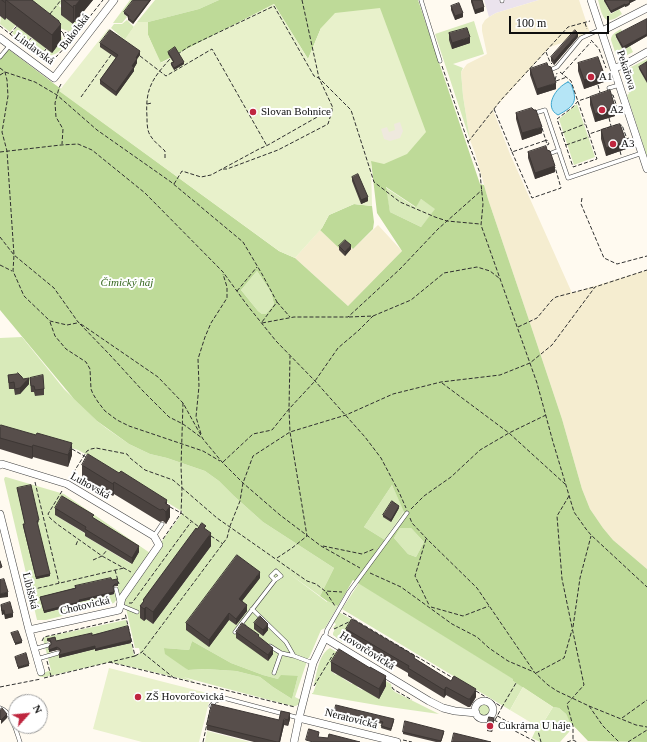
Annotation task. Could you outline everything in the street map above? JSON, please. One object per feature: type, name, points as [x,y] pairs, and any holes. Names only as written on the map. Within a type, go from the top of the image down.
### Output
[{"type":"street","name":"Bukolská","points":[[54,78],[114,0]]},
{"type":"street","name":"Pekařova","points":[[591,0],[612,69],[619,85],[647,169]]},
{"type":"street","points":[[601,30],[647,8]]},
{"type":"street","name":"Lindavská","points":[[0,38],[54,78]]},
{"type":"street","points":[[612,69],[624,65],[647,52]]},
{"type":"street","name":"Luhovská","points":[[0,465],[2,464],[67,484],[154,536]]},
{"type":"street","name":"Libišská","points":[[0,514],[28,630],[41,672]]},
{"type":"street","points":[[154,536],[159,545]]},
{"type":"street","name":"Chotovická","points":[[28,630],[119,610],[122,606],[122,598],[159,545]]},
{"type":"street","name":"Hovorčovická","points":[[294,742],[313,663],[325,638],[443,708],[476,713],[479,717],[484,719],[495,717]]},
{"type":"street","points":[[476,713],[477,705],[485,702],[491,704],[495,717]]},
{"type":"street","name":"Neratovická","points":[[299,718],[397,742]]},
{"type":"lane","points":[[420,0],[440,61]]},
{"type":"lane","points":[[550,70],[556,68],[581,38],[601,30]]},
{"type":"lane","points":[[0,57],[10,45]]},
{"type":"lane","points":[[609,88],[619,85]]},
{"type":"lane","points":[[536,113],[545,110],[568,178],[642,153]]},
{"type":"lane","points":[[549,154],[559,150]]},
{"type":"lane","points":[[325,638],[327,630],[349,592],[407,512]]},
{"type":"lane","points":[[154,536],[162,524]]},
{"type":"lane","points":[[235,632],[275,580]]},
{"type":"lane","points":[[116,589],[122,606],[137,612]]},
{"type":"lane","points":[[252,609],[286,642],[294,656]]},
{"type":"lane","points":[[241,624],[246,628]]},
{"type":"lane","points":[[268,644],[281,653],[313,663]]},
{"type":"lane","points":[[34,649],[48,645]]},
{"type":"lane","points":[[37,659],[58,653]]},
{"type":"lane","points":[[274,673],[281,653]]},
{"type":"lane","points":[[211,706],[215,701],[224,698],[299,718]]},
{"type":"lane","points":[[0,708],[10,716],[20,742]]},
{"type":"path","points":[[49,14],[60,0]]},
{"type":"path","points":[[0,26],[25,46],[41,56],[47,59],[53,58],[56,57],[68,44],[103,0]]},
{"type":"path","points":[[223,169],[227,169],[278,150],[328,124],[333,108],[319,78],[302,0]]},
{"type":"path","points":[[177,54],[188,47],[274,6],[314,76],[319,78],[351,110],[374,182],[400,202],[447,221],[481,224]]},
{"type":"path","points":[[468,142],[494,109],[568,28],[597,18]]},
{"type":"path","points":[[585,22],[592,41],[599,49],[605,68],[612,69]]},
{"type":"path","points":[[10,34],[16,26]]},
{"type":"path","points":[[58,29],[63,33],[68,44]]},
{"type":"path","points":[[63,33],[77,31]]},
{"type":"path","points":[[25,46],[32,37]]},
{"type":"path","points":[[562,74],[592,41]]},
{"type":"path","points":[[41,56],[47,49]]},
{"type":"path","points":[[140,56],[166,76],[212,49],[267,146]]},
{"type":"path","points":[[546,52],[550,62],[556,68]]},
{"type":"path","points":[[81,97],[111,55]]},
{"type":"path","points":[[165,158],[165,151],[150,136],[146,104],[150,85],[160,70],[171,58]]},
{"type":"path","points":[[440,61],[480,173],[484,204],[481,224],[537,383],[574,512],[591,535],[647,588]]},
{"type":"path","points":[[0,68],[5,72],[35,82],[57,95],[97,130],[174,184],[243,242],[277,302],[290,318]]},
{"type":"path","points":[[567,77],[554,81],[558,70],[562,74],[567,77],[571,81],[578,101],[586,124],[597,159],[573,167],[557,119],[573,107],[578,101],[593,96]]},
{"type":"path","points":[[0,76],[5,72]]},
{"type":"path","points":[[5,72],[8,96],[2,132],[7,151],[14,255],[13,271],[24,296],[50,321],[55,336],[66,349],[86,362],[90,369],[91,389],[105,411],[117,420],[129,426],[203,451],[222,462]]},
{"type":"path","points":[[61,84],[55,104],[56,117],[63,129],[62,144]]},
{"type":"path","points":[[598,84],[600,94],[604,92]]},
{"type":"path","points":[[610,96],[612,95],[619,113],[622,112]]},
{"type":"path","points":[[146,104],[152,103]]},
{"type":"path","points":[[174,184],[182,171],[201,177],[212,175],[267,146],[333,108]]},
{"type":"path","points":[[494,109],[532,198],[561,188],[554,164],[570,159]]},
{"type":"path","points":[[609,118],[612,126]]},
{"type":"path","points":[[512,152],[545,141],[540,123],[549,121]]},
{"type":"path","points":[[589,134],[625,122]]},
{"type":"path","points":[[562,133],[586,124]]},
{"type":"path","points":[[619,124],[620,126],[622,125],[627,139],[632,137]]},
{"type":"path","points":[[566,145],[590,137]]},
{"type":"path","points":[[0,152],[62,144],[78,144],[92,150],[145,193],[223,272],[276,341],[365,436],[381,458],[399,492],[412,523],[477,588],[535,673],[557,691],[621,719],[636,725],[647,727]]},
{"type":"path","points":[[620,151],[621,156]]},
{"type":"path","points":[[348,317],[400,269],[447,221],[482,190]]},
{"type":"path","points":[[582,198],[581,204],[604,258],[617,264],[647,256]]},
{"type":"path","points":[[0,237],[14,255],[54,288],[78,322],[168,417],[182,424],[203,439]]},
{"type":"path","points":[[0,265],[13,271]]},
{"type":"path","points":[[237,291],[258,267]]},
{"type":"path","points":[[261,323],[290,318],[373,316],[411,300],[444,273],[477,267],[490,271],[500,278]]},
{"type":"path","points":[[517,328],[537,318],[556,297],[595,287],[647,270]]},
{"type":"path","points":[[203,439],[196,418],[199,386],[198,359],[211,323],[227,298],[227,287],[223,272]]},
{"type":"path","points":[[0,687],[52,677],[135,656],[142,652],[227,538],[230,526],[240,502],[243,483],[253,456],[290,432],[346,415],[393,394],[441,382],[500,375],[530,363],[552,345],[595,287]]},
{"type":"path","points":[[261,323],[277,302]]},
{"type":"path","points":[[222,462],[253,434],[272,430],[315,381],[338,348],[373,316]]},
{"type":"path","points":[[50,321],[68,325],[78,322]]},
{"type":"path","points":[[78,322],[158,377],[183,403],[203,439],[222,462],[243,483],[321,546],[365,571],[401,587],[452,624],[477,637],[489,648],[508,661],[535,673]]},
{"type":"path","points":[[290,356],[290,432],[308,536]]},
{"type":"path","points":[[441,382],[509,433],[565,484]]},
{"type":"path","points":[[159,545],[181,513],[183,403]]},
{"type":"path","points":[[407,512],[424,496],[452,477],[480,450],[509,433],[546,415]]},
{"type":"path","points":[[137,576],[102,556],[57,524],[48,514],[84,456],[91,449],[96,448],[127,454],[145,470],[173,480],[217,518],[307,581],[316,584],[325,591],[338,611],[455,679]]},
{"type":"path","points":[[71,449],[90,459]]},
{"type":"path","points":[[33,474],[59,583]]},
{"type":"path","points":[[569,495],[557,516],[562,579],[584,685],[567,704],[573,726],[573,740],[571,742]]},
{"type":"path","points":[[168,505],[204,531]]},
{"type":"path","points":[[135,656],[122,606],[124,604],[132,603],[192,521]]},
{"type":"path","points":[[210,535],[223,545]]},
{"type":"path","points":[[535,673],[564,658],[572,630],[580,578],[591,535]]},
{"type":"path","points":[[276,559],[308,536]]},
{"type":"path","points":[[76,546],[78,539]]},
{"type":"path","points":[[427,539],[415,576],[430,607],[463,616],[489,606]]},
{"type":"path","points":[[321,546],[362,554],[384,544]]},
{"type":"path","points":[[93,560],[102,556],[107,549]]},
{"type":"path","points":[[19,593],[124,568]]},
{"type":"path","points":[[115,570],[118,579]]},
{"type":"path","points":[[325,591],[349,592]]},
{"type":"path","points":[[43,646],[42,641],[44,637],[126,618]]},
{"type":"path","points":[[351,625],[355,620]]},
{"type":"path","points":[[332,633],[334,629],[339,626],[355,620]]},
{"type":"path","points":[[314,680],[314,686],[348,631]]},
{"type":"path","points":[[142,652],[176,679]]},
{"type":"path","points":[[46,656],[52,677]]},
{"type":"path","points":[[110,662],[301,709]]},
{"type":"path","points":[[516,682],[495,717],[528,734]]},
{"type":"path","points":[[475,691],[502,707]]},
{"type":"path","points":[[621,719],[647,700]]},
{"type":"path","points":[[203,742],[211,706]]},
{"type":"path","points":[[589,706],[603,726],[619,742]]},
{"type":"path","points":[[537,727],[541,742]]},
{"type":"path","points":[[628,742],[647,730]]},
{"type":"path","points":[[567,742],[573,740],[577,742]]},
{"type":"shaded area","points":[[484,0],[539,0],[496,13],[489,17]]},
{"type":"shaded area","points":[[539,0],[579,0],[590,33],[550,47],[493,110],[510,154],[572,293],[647,270],[647,569],[613,540],[590,509],[582,489],[562,419],[488,199],[470,140],[461,72],[467,64],[487,54],[482,25],[485,20],[496,13]]},
{"type":"shaded area","points":[[400,122],[403,131],[400,138],[390,141],[384,139],[381,129],[387,127],[389,132],[395,130],[394,124]]},
{"type":"shaded area","points":[[378,225],[402,251],[348,306],[295,258],[320,230],[339,247],[346,242],[353,249]]},
{"type":"green space","points":[[9,0],[73,0],[66,9],[60,4],[59,6],[74,22],[79,18],[83,21],[75,30],[65,30],[50,20]]},
{"type":"green space","points":[[130,0],[134,0],[124,14],[127,17],[122,23],[113,23]]},
{"type":"green space","points":[[155,0],[219,0],[199,9],[148,22],[137,22]]},
{"type":"green space","name":"Čimický háj","points":[[219,0],[418,0],[480,184],[484,185],[562,419],[582,489],[590,509],[613,540],[647,569],[647,742],[588,741],[570,722],[566,714],[559,708],[553,707],[513,681],[513,679],[353,580],[338,606],[327,601],[320,596],[334,568],[263,522],[219,481],[205,471],[150,454],[129,444],[97,421],[74,399],[0,310],[0,60],[8,49],[61,89],[60,91],[279,251],[295,258],[348,306],[402,251],[377,213],[371,161],[321,28],[308,59],[274,4],[160,63],[148,35],[148,22],[199,9]],"holes":[[[386,187],[416,207],[421,199],[435,209],[421,227],[390,212]],[[257,271],[271,292],[274,304],[266,314],[262,314],[241,290]],[[392,485],[404,512],[385,540],[364,527]],[[400,528],[411,528],[424,542],[416,557],[408,554],[394,538]]]},
{"type":"green space","points":[[598,0],[607,0],[605,2],[611,14],[619,9],[622,14],[610,20],[605,19]]},
{"type":"green space","name":"Slovan Bohnice","points":[[274,4],[308,59],[321,28],[335,13],[380,8],[426,132],[407,154],[384,164],[371,161],[372,206],[354,204],[329,215],[322,228],[295,258],[279,251],[59,91],[108,29],[125,39],[137,22],[148,22],[148,35],[161,63]]},
{"type":"green space","points":[[1,16],[16,25],[10,32],[0,24]]},
{"type":"green space","points":[[127,20],[134,27],[125,40],[111,28],[114,24],[122,24]]},
{"type":"green space","points":[[474,21],[484,54],[453,64],[463,68],[461,72],[463,96],[470,140],[435,34]]},
{"type":"green space","points":[[18,26],[31,37],[26,43],[12,33]]},
{"type":"green space","points":[[621,29],[623,34],[616,38],[623,49],[630,46],[633,52],[623,56],[616,55],[611,40],[613,35]]},
{"type":"green space","points":[[59,32],[63,42],[61,50],[54,54],[43,55],[48,49],[52,53]]},
{"type":"green space","points":[[33,38],[46,48],[41,54],[28,44]]},
{"type":"green space","points":[[647,59],[647,64],[639,69],[647,81],[647,157],[627,95],[629,94],[624,77],[627,69]]},
{"type":"green space","points":[[577,104],[595,157],[574,165],[559,119]]},
{"type":"green space","points":[[385,187],[415,207],[421,199],[436,209],[421,227],[390,212]]},
{"type":"green space","points":[[354,204],[372,206],[374,222],[373,229],[353,249],[346,242],[339,248],[320,230],[329,215]]},
{"type":"green space","points":[[257,271],[271,292],[274,304],[266,314],[262,314],[258,311],[241,290]]},
{"type":"green space","points":[[22,337],[64,389],[97,421],[129,444],[150,454],[205,471],[219,481],[263,522],[334,568],[320,596],[287,572],[327,602],[338,606],[325,628],[321,630],[308,658],[295,697],[301,700],[298,705],[292,706],[183,677],[196,682],[110,662],[45,677],[40,677],[38,675],[51,670],[43,639],[45,637],[126,620],[134,655],[139,654],[139,648],[135,648],[123,595],[183,512],[78,450],[0,427],[0,338]],"holes":[[[211,546],[153,624],[146,619]],[[239,605],[247,611],[236,625],[229,620],[209,646]],[[47,641],[56,644],[131,643],[96,651],[95,649],[60,658],[58,651],[50,653]],[[192,641],[231,663],[263,675],[278,679],[298,676],[292,699],[260,677],[236,671],[205,669],[188,670],[164,648],[189,650]]]},
{"type":"green space","points":[[6,477],[64,494],[150,553],[114,603],[46,620],[37,620],[4,479]],"holes":[[[55,515],[139,552],[131,564],[85,536],[86,534]],[[117,581],[118,587],[113,589],[114,594],[79,602],[79,604],[44,613],[76,590],[76,588]]]},
{"type":"green space","points":[[392,485],[404,511],[385,540],[364,527]]},
{"type":"green space","points":[[400,528],[411,528],[424,542],[416,557],[408,554],[394,538]]},
{"type":"green space","points":[[359,583],[514,679],[513,681],[523,687],[510,710],[342,609]]},
{"type":"green space","points":[[339,612],[354,621],[342,642],[333,635],[335,629],[333,628],[336,624],[333,622]]},
{"type":"green space","points":[[192,641],[231,663],[263,675],[278,679],[281,675],[298,676],[292,699],[260,677],[236,671],[205,669],[188,670],[165,654],[164,648],[189,650]]},
{"type":"green space","points":[[330,648],[391,684],[392,689],[395,692],[439,714],[312,694],[316,685],[314,684],[319,664],[323,654]],"holes":[[[339,659],[370,677],[371,676],[386,686],[379,698],[373,695],[374,694],[363,689],[362,690],[357,687],[358,686],[331,671]]]},
{"type":"green space","points":[[109,668],[211,694],[199,742],[142,742],[93,729]]},
{"type":"green space","points":[[523,687],[553,707],[540,728],[510,710]]},
{"type":"green space","points":[[482,704],[486,704],[490,710],[486,716],[482,716],[478,712],[478,708]]},
{"type":"green space","points":[[553,707],[559,708],[566,714],[572,724],[569,732],[560,742],[540,742],[532,738],[537,727],[540,728]]},
{"type":"green space","points":[[207,731],[250,742],[205,742]]},
{"type":"water","points":[[568,82],[571,84],[573,90],[574,102],[568,109],[558,115],[554,111],[551,102],[559,88]]},
{"type":"building","points":[[6,0],[32,0],[61,24],[52,35]]},
{"type":"building","points":[[64,0],[80,0],[73,7]]},
{"type":"building","points":[[133,0],[150,0],[133,22],[124,12]]},
{"type":"building","points":[[472,0],[482,0],[484,7],[475,10]]},
{"type":"building","points":[[605,0],[632,0],[629,1],[630,2],[628,4],[611,11]]},
{"type":"building","points":[[459,3],[463,13],[455,16],[451,6]]},
{"type":"building","points":[[647,19],[647,34],[623,47],[616,35]]},
{"type":"building","points":[[467,28],[470,37],[452,43],[449,33]]},
{"type":"building","points":[[110,30],[140,51],[132,66],[134,67],[116,92],[100,80],[118,55],[100,43]]},
{"type":"building","points":[[575,30],[578,33],[554,61],[551,57]]},
{"type":"building","points":[[175,47],[184,62],[174,68],[171,63],[174,62],[168,52]]},
{"type":"building","points":[[598,57],[604,74],[584,80],[578,63]]},
{"type":"building","points":[[647,62],[647,81],[639,67]]},
{"type":"building","points":[[547,63],[548,66],[551,67],[556,83],[537,89],[530,69]]},
{"type":"building","points":[[610,90],[615,107],[595,114],[590,97]]},
{"type":"building","points":[[532,108],[536,110],[542,127],[522,133],[516,113]]},
{"type":"building","points":[[620,124],[626,141],[606,148],[601,130]]},
{"type":"building","points":[[546,146],[547,150],[550,151],[555,166],[535,173],[528,152]]},
{"type":"building","points":[[358,174],[368,197],[361,200],[352,177]]},
{"type":"building","points":[[345,240],[351,245],[345,252],[339,246]]},
{"type":"building","points":[[18,373],[23,379],[29,378],[20,388],[15,389],[14,382],[9,383],[8,375]]},
{"type":"building","points":[[43,375],[44,389],[35,390],[34,386],[31,386],[30,378]]},
{"type":"building","points":[[1,425],[72,443],[68,455],[33,445],[32,447],[0,438]]},
{"type":"building","points":[[88,454],[119,473],[121,471],[167,500],[165,503],[170,506],[166,512],[163,509],[160,510],[114,482],[113,484],[82,465]]},
{"type":"building","points":[[31,485],[39,520],[37,521],[50,574],[36,577],[23,524],[25,524],[17,488]]},
{"type":"building","points":[[62,496],[94,515],[92,517],[139,546],[132,558],[85,529],[86,527],[55,508]]},
{"type":"building","points":[[392,501],[399,506],[391,520],[383,515]]},
{"type":"building","points":[[202,523],[206,526],[204,528],[211,533],[153,612],[146,607],[144,609],[140,606],[144,601],[143,600],[196,528],[197,529]]},
{"type":"building","points":[[237,555],[260,572],[239,599],[247,605],[236,619],[229,613],[209,640],[186,623]]},
{"type":"building","points":[[111,578],[112,580],[117,579],[118,584],[113,586],[114,592],[79,600],[79,602],[44,611],[40,597],[76,588],[75,586]]},
{"type":"building","points":[[4,579],[8,592],[0,594],[0,580]]},
{"type":"building","points":[[10,602],[13,613],[5,615],[4,610],[2,611],[1,605]]},
{"type":"building","points":[[260,616],[268,624],[263,630],[254,623]]},
{"type":"building","points":[[352,619],[415,656],[414,658],[451,681],[454,676],[476,689],[470,699],[446,687],[444,690],[408,668],[409,666],[346,629]]},
{"type":"building","points":[[242,623],[259,635],[258,636],[273,648],[268,655],[236,632]]},
{"type":"building","points":[[128,626],[131,640],[95,649],[95,646],[59,655],[61,651],[57,647],[49,650],[51,642],[47,639],[55,637],[56,641],[92,633],[92,635]]},
{"type":"building","points":[[18,631],[22,641],[15,643],[11,633]]},
{"type":"building","points":[[339,649],[386,676],[379,689],[331,662]]},
{"type":"building","points":[[26,653],[29,664],[18,667],[15,657]]},
{"type":"building","points":[[212,704],[279,720],[281,711],[290,713],[288,720],[284,719],[279,742],[277,742],[207,725]]},
{"type":"building","points":[[336,705],[394,719],[391,729],[381,726],[383,722],[372,719],[371,724],[334,715]]},
{"type":"building","points":[[2,708],[7,714],[1,720],[0,710]]},
{"type":"building","points":[[489,717],[494,718],[492,728],[487,726]]},
{"type":"building","points":[[405,721],[444,731],[441,741],[403,732]]},
{"type":"building","points":[[309,729],[319,732],[318,737],[328,738],[329,734],[360,742],[313,742],[306,740]]},
{"type":"building","points":[[454,733],[491,742],[452,742]]},
{"type":"place","name":"A1","points":[[591,77]]},
{"type":"place","name":"A2","points":[[602,110]]},
{"type":"place","name":"Slovan Bohnice","points":[[253,112]]},
{"type":"place","name":"A3","points":[[613,144]]},
{"type":"place","name":"ZŠ Hovorčovická","points":[[138,697]]},
{"type":"place","name":"Cukrárna U háje","points":[[490,726]]}]
